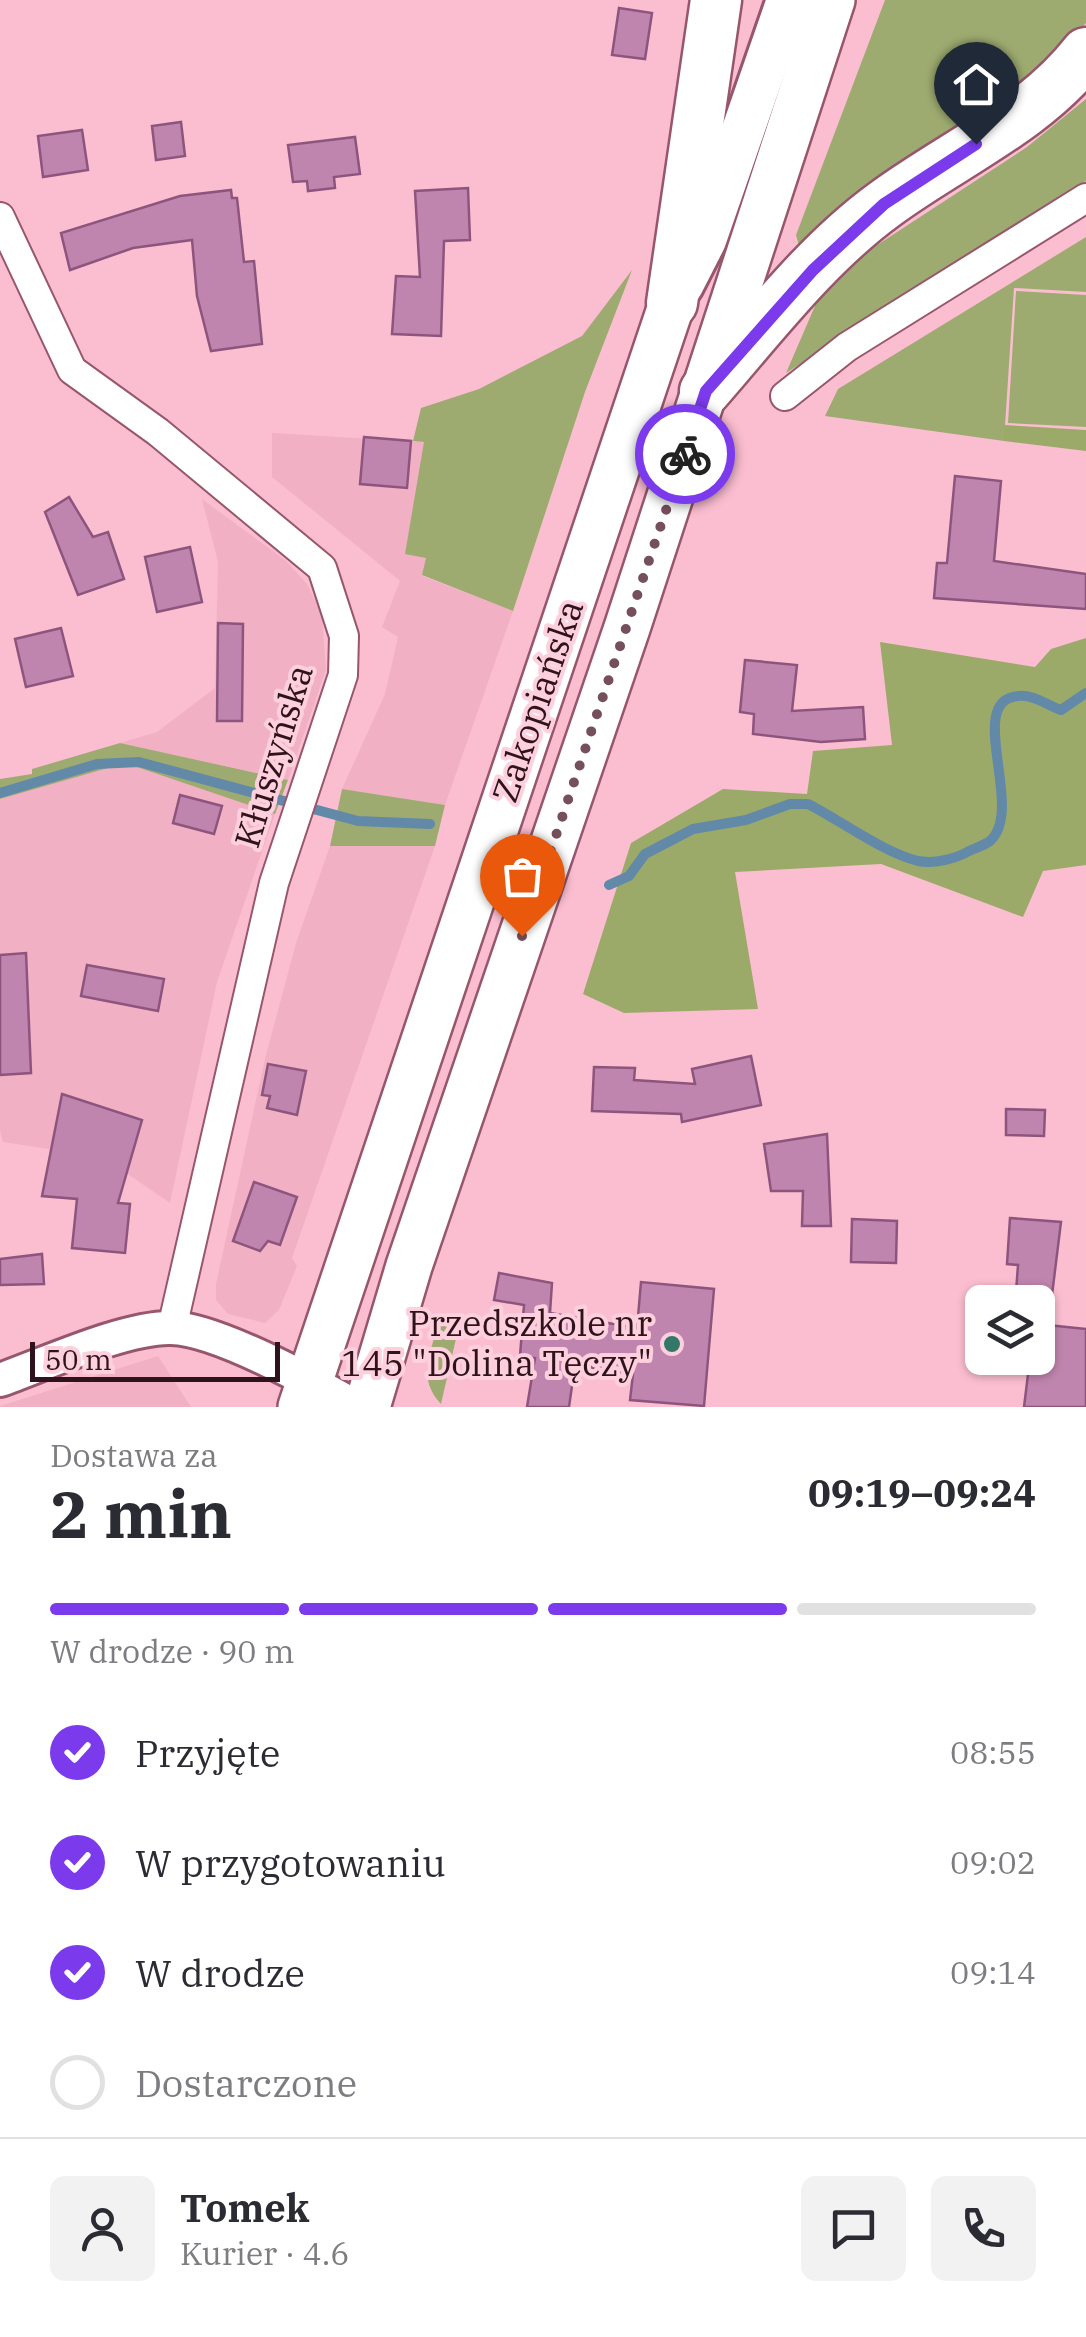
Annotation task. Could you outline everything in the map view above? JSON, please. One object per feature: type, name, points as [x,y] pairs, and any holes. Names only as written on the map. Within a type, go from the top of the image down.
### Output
[{"type":"highway","points":[[672,303],[716,0]]},
{"type":"highway","name":"Zakopiańska","points":[[367,1407],[404,1282],[706,391],[832,0]]},
{"type":"highway","points":[[706,391],[850,233],[884,204],[1036,105],[1086,53]]},
{"type":"highway","name":"Zakopiańska","points":[[305,1394],[672,303]]},
{"type":"main road","name":"Zakopiańska","points":[[672,303],[705,240],[788,0]]},
{"type":"street","points":[[785,396],[847,348],[1086,198]]},
{"type":"street","name":"Kłuszyńska","points":[[0,216],[72,370],[158,432],[322,568],[344,636],[343,675],[269,902],[172,1328]]},
{"type":"street","points":[[0,1380],[143,1332],[172,1328],[305,1394],[356,1407]]},
{"type":"shaded area","points":[[272,433],[424,442],[426,558],[422,576],[513,611],[445,805],[342,789],[385,694],[398,637],[382,627],[400,581],[272,477]]},
{"type":"shaded area","points":[[202,499],[285,560],[307,584],[322,614],[326,670],[288,780],[120,743],[157,732],[215,688],[218,562]]},
{"type":"shaded area","points":[[125,763],[275,814],[217,982],[170,1203],[119,1168],[81,1154],[3,1142],[0,1130],[0,799],[48,781]]},
{"type":"shaded area","points":[[330,846],[435,846],[292,1258],[297,1266],[279,1310],[265,1323],[228,1314],[216,1300],[216,1284],[265,1059],[296,943]]},
{"type":"shaded area","points":[[158,1356],[191,1407],[0,1407],[0,1406]]},
{"type":"green space","points":[[885,0],[1086,0],[1086,23],[1037,76],[799,246],[796,235]]},
{"type":"green space","points":[[1086,99],[1086,181],[786,373],[818,299],[868,251],[1027,147]]},
{"type":"green space","points":[[1086,237],[1086,292],[1014,288],[1004,441],[825,416],[838,389]]},
{"type":"green space","points":[[632,270],[585,392],[513,611],[422,575],[426,558],[405,554],[424,442],[413,441],[421,408],[479,389],[582,336]]},
{"type":"green space","points":[[1016,291],[1086,295],[1086,427],[1008,423]]},
{"type":"green space","points":[[1004,425],[1086,430],[1086,451],[1004,441]]},
{"type":"green space","points":[[1086,638],[1086,865],[1043,871],[1023,917],[881,864],[735,872],[758,1009],[624,1013],[583,994],[631,843],[723,789],[807,794],[813,751],[892,745],[880,642],[1035,667],[1051,649]]},
{"type":"green space","points":[[120,743],[288,780],[275,814],[125,763],[0,799],[0,779],[32,774],[32,769]]},
{"type":"green space","points":[[342,789],[445,805],[435,846],[330,846]]},
{"type":"green space","points":[[439,1323],[458,1330],[441,1404],[427,1375]]},
{"type":"building","points":[[619,8],[652,13],[645,59],[612,55]]},
{"type":"building","points":[[181,122],[185,156],[156,160],[152,126]]},
{"type":"building","points":[[82,130],[88,170],[43,177],[38,136]]},
{"type":"building","points":[[355,137],[360,174],[334,177],[335,188],[308,191],[307,181],[293,182],[288,145]]},
{"type":"building","points":[[468,188],[470,240],[444,241],[441,336],[392,334],[396,276],[420,277],[415,191]]},
{"type":"building","points":[[231,190],[232,198],[237,198],[244,262],[254,261],[262,344],[211,351],[197,296],[192,240],[133,248],[70,270],[61,233],[180,196]]},
{"type":"building","points":[[364,437],[411,441],[407,488],[360,484]]},
{"type":"building","points":[[955,476],[1001,481],[994,561],[1086,574],[1086,609],[934,598],[937,563],[947,563]]},
{"type":"building","points":[[69,497],[93,537],[108,532],[124,579],[78,595],[45,512]]},
{"type":"building","points":[[190,547],[202,602],[157,612],[145,557]]},
{"type":"building","points":[[218,623],[243,624],[242,721],[217,721]]},
{"type":"building","points":[[61,628],[73,676],[26,687],[15,639]]},
{"type":"building","points":[[745,660],[797,665],[792,711],[863,707],[865,739],[821,742],[753,734],[754,714],[740,712]]},
{"type":"building","points":[[180,795],[222,806],[214,834],[173,823]]},
{"type":"building","points":[[26,953],[31,1073],[0,1075],[0,955]]},
{"type":"building","points":[[87,965],[164,979],[158,1011],[81,996]]},
{"type":"building","points":[[751,1056],[761,1105],[682,1122],[681,1114],[592,1111],[594,1067],[635,1068],[634,1080],[695,1084],[692,1069]]},
{"type":"building","points":[[268,1064],[306,1071],[297,1115],[267,1108],[270,1096],[262,1095]]},
{"type":"building","points":[[62,1094],[142,1120],[118,1203],[130,1204],[125,1253],[72,1248],[77,1199],[42,1196]]},
{"type":"building","points":[[1006,1109],[1045,1110],[1044,1136],[1006,1135]]},
{"type":"building","points":[[827,1134],[831,1226],[802,1226],[803,1191],[771,1191],[764,1144]]},
{"type":"building","points":[[254,1182],[297,1197],[280,1245],[268,1241],[260,1251],[233,1241]]},
{"type":"building","points":[[1010,1218],[1061,1222],[1053,1285],[1017,1285],[1018,1265],[1007,1264]]},
{"type":"building","points":[[852,1219],[897,1221],[896,1263],[851,1262]]},
{"type":"building","points":[[42,1254],[44,1284],[0,1285],[0,1259]]},
{"type":"building","points":[[499,1273],[552,1283],[550,1313],[637,1328],[641,1282],[714,1289],[704,1406],[630,1400],[633,1374],[575,1365],[569,1407],[527,1407],[535,1358],[520,1356],[524,1305],[494,1300]]},
{"type":"building","points":[[1055,1326],[1086,1329],[1086,1407],[1024,1407],[1028,1375],[1055,1375]]},
{"type":"waterway","points":[[609,885],[629,876],[645,854],[693,829],[746,820],[790,804],[808,804],[905,857],[931,862],[958,856],[990,841],[999,826],[1002,806],[995,736],[996,716],[1003,702],[1023,696],[1061,710],[1086,693]]},
{"type":"waterway","points":[[0,793],[97,764],[139,762],[358,821],[430,824]]},
{"type":"way so far","points":[[522,936],[685,454]]},
{"type":"place","name":"Przedszkole nr 145 \"Dolina Tęczy\"","points":[[672,1344]]},
{"type":"route","points":[[685,454],[706,391],[813,270],[884,204],[976,144]]}]
